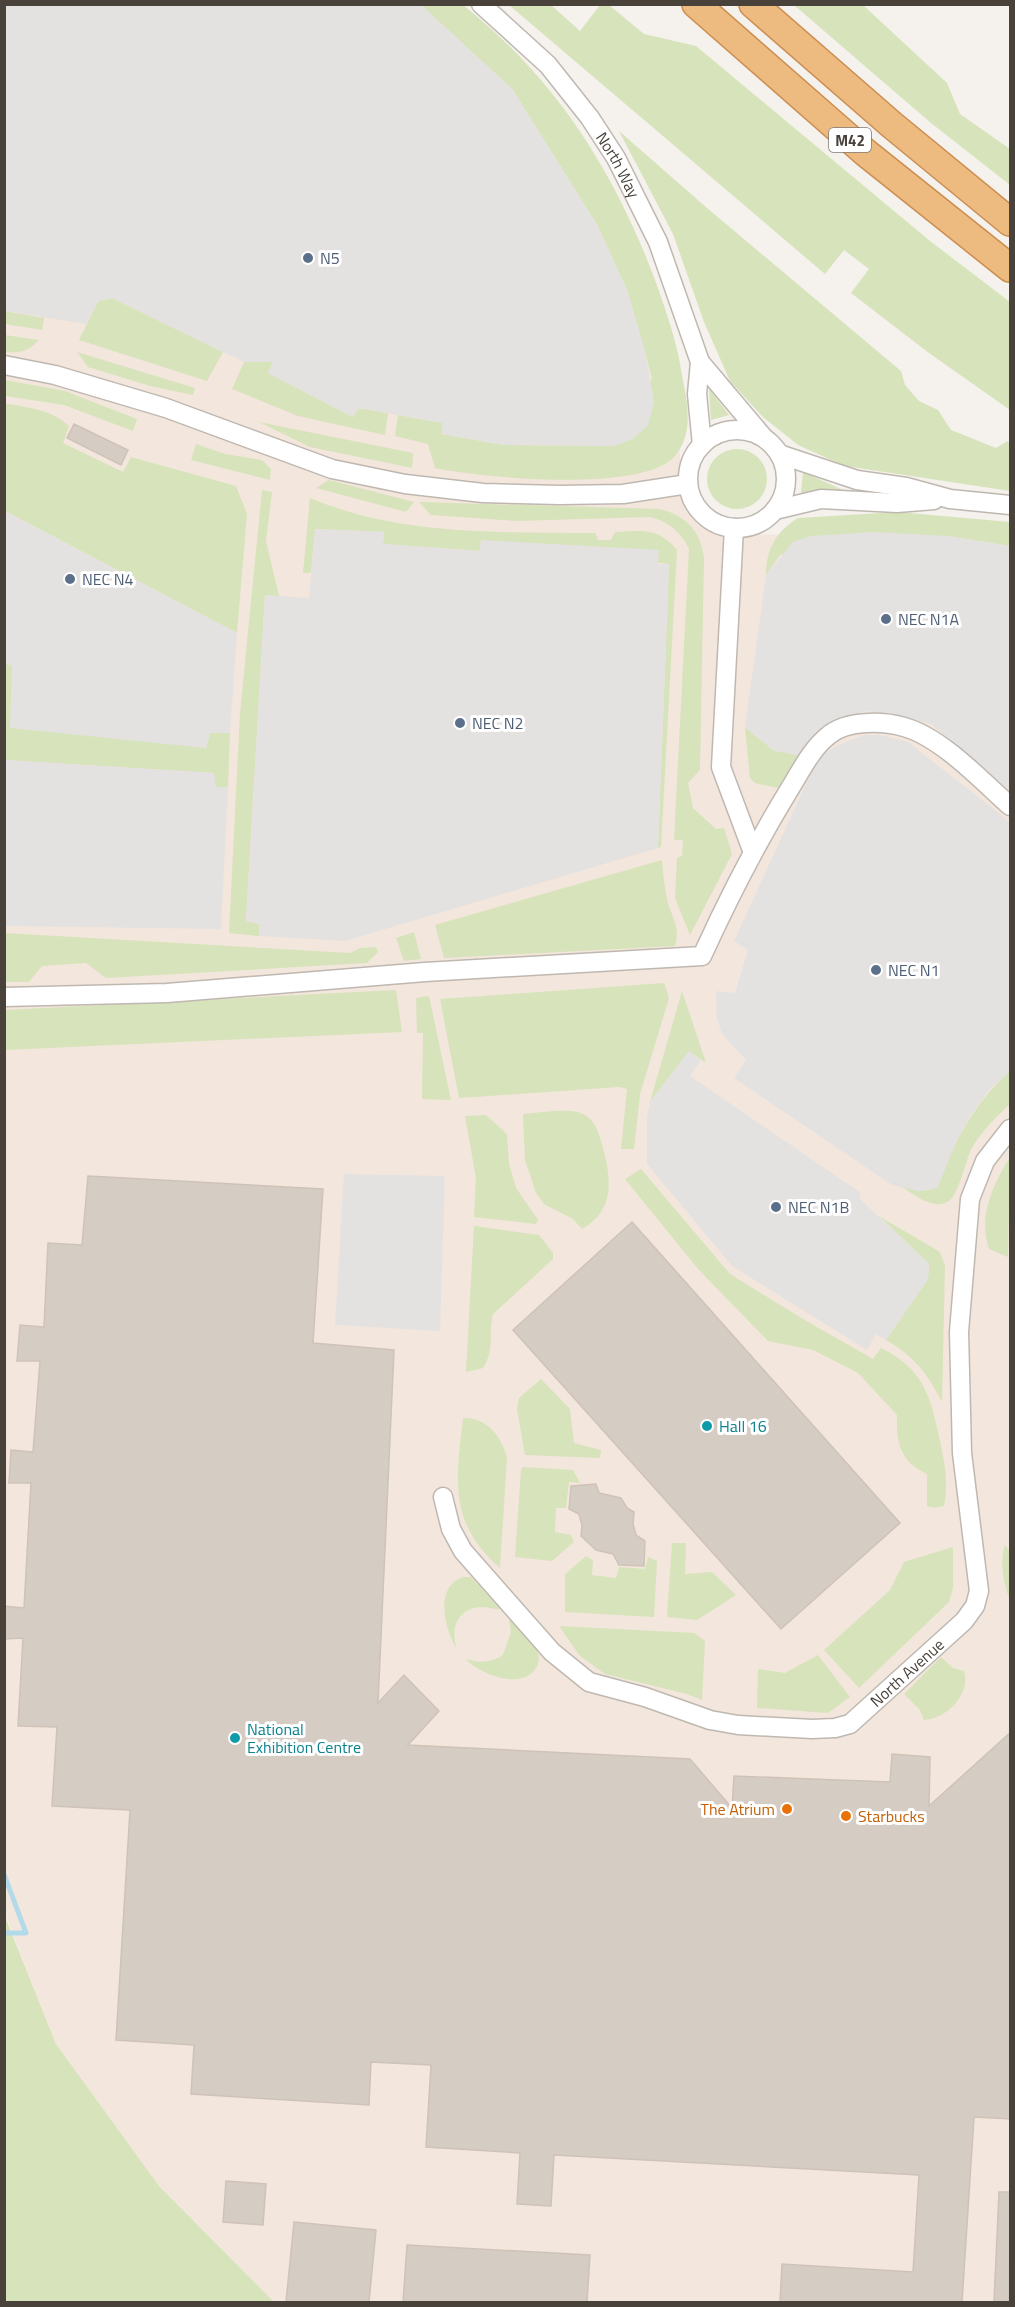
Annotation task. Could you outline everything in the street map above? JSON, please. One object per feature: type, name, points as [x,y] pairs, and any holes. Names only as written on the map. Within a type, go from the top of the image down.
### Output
[{"type":"highway","name":"M42","points":[[696,4],[866,153],[1011,268]]},
{"type":"highway","name":"M42","points":[[753,4],[892,125],[1011,222]]},
{"type":"street","name":"North Way","points":[[481,4],[548,65],[570,91],[605,141],[658,242],[700,362],[764,438]]},
{"type":"street","name":"North Way","points":[[700,362],[697,394],[702,445]]},
{"type":"street","points":[[4,365],[55,375],[166,408],[332,469],[405,484],[483,492],[560,495],[623,494],[688,484]]},
{"type":"street","points":[[732,431],[751,432],[764,438],[779,454],[786,472],[784,492],[775,510],[764,520],[749,526],[734,528],[723,526],[703,514],[691,495],[688,484],[691,463],[702,445],[713,436],[732,431]]},
{"type":"street","points":[[779,454],[857,480],[906,487],[950,499],[1011,505]]},
{"type":"street","points":[[775,510],[821,499],[897,503],[950,499]]},
{"type":"street","points":[[734,528],[721,767],[752,850]]},
{"type":"street","points":[[4,997],[167,993],[425,972],[702,956],[752,850],[814,750],[830,733],[859,725],[877,723],[905,727],[927,738],[1011,806]]},
{"type":"street","name":"North Avenue","points":[[443,1497],[451,1529],[463,1551],[552,1652],[569,1669],[589,1682],[663,1702],[710,1720],[738,1725],[812,1729],[835,1728],[850,1724],[964,1621],[975,1606],[979,1591],[962,1453],[959,1332],[970,1199],[985,1161],[1011,1129]]},
{"type":"shaded area","name":"N5","points":[[4,5],[421,5],[512,89],[597,225],[627,290],[644,347],[654,402],[648,425],[633,439],[614,446],[504,445],[441,434],[443,423],[359,408],[353,417],[268,373],[273,362],[244,362],[112,298],[98,301],[86,324],[5,311]]},
{"type":"shaded area","points":[[5,5],[452,5],[676,413],[685,509],[694,521],[725,534],[1010,537],[1010,2302],[274,2302],[159,2186],[56,2044],[5,1914]]},
{"type":"shaded area","name":"NEC N4","points":[[4,511],[237,633],[230,733],[210,733],[206,748],[10,728],[12,665],[4,664]]},
{"type":"shaded area","name":"NEC N2","points":[[315,529],[384,532],[383,544],[480,551],[481,540],[659,550],[658,564],[669,564],[658,848],[345,941],[259,936],[259,924],[246,921],[265,595],[309,598]]},
{"type":"shaded area","name":"NEC N1A","points":[[874,532],[947,536],[1010,546],[1010,792],[931,724],[895,715],[869,711],[843,716],[824,726],[798,755],[774,751],[745,727],[766,575],[793,542],[811,536]]},
{"type":"shaded area","name":"NEC N1","points":[[864,735],[880,735],[908,742],[1010,822],[1010,1071],[991,1088],[972,1113],[954,1146],[938,1187],[930,1190],[919,1191],[892,1185],[734,1078],[746,1060],[722,1034],[717,1018],[716,991],[735,993],[748,950],[734,941],[815,764],[825,753],[838,745]]},
{"type":"shaded area","points":[[5,760],[214,773],[216,787],[228,787],[221,929],[5,926]]},
{"type":"shaded area","name":"NEC N1B","points":[[689,1051],[701,1060],[690,1076],[861,1193],[859,1198],[929,1264],[928,1279],[886,1340],[876,1334],[867,1350],[732,1266],[647,1164],[647,1117],[650,1102]]},
{"type":"shaded area","points":[[344,1174],[445,1176],[440,1331],[335,1325]]},
{"type":"green space","points":[[421,5],[463,5],[496,33],[553,95],[578,129],[621,201],[639,240],[667,315],[686,396],[688,418],[681,448],[674,457],[656,468],[629,475],[596,479],[560,480],[488,476],[435,468],[428,444],[395,436],[398,415],[443,423],[442,434],[504,445],[614,446],[652,378],[627,290],[597,225],[512,89]]},
{"type":"green space","points":[[509,5],[551,5],[580,31],[600,5],[609,5],[644,34],[696,46],[930,241],[1010,302],[1010,410],[929,353],[851,293],[869,269],[844,250],[825,274]]},
{"type":"green space","points":[[794,5],[863,5],[947,83],[960,114],[1010,149],[1010,185],[931,123]]},
{"type":"green space","points":[[619,131],[901,371],[905,385],[919,401],[938,410],[951,430],[996,448],[1007,441],[1010,443],[1010,491],[845,466],[798,445],[763,417],[730,381],[704,322],[673,234]]},
{"type":"green space","points":[[112,298],[223,352],[207,381],[79,340],[98,301]]},
{"type":"green space","points":[[4,311],[44,318],[42,330],[5,324]]},
{"type":"green space","points":[[5,335],[39,340],[24,351],[5,352]]},
{"type":"green space","points":[[77,352],[195,388],[193,395],[150,386],[88,367]]},
{"type":"green space","points":[[269,360],[273,363],[268,373],[353,417],[358,408],[388,413],[385,435],[298,416],[232,389],[244,362]]},
{"type":"green space","points":[[5,380],[65,391],[137,419],[133,431],[64,405],[5,396]]},
{"type":"green space","points":[[709,389],[729,415],[711,420]]},
{"type":"green space","points":[[4,403],[39,410],[62,420],[69,426],[63,443],[123,472],[131,457],[236,486],[247,514],[237,633],[5,511]]},
{"type":"green space","points":[[259,422],[413,453],[412,468],[310,447]]},
{"type":"green space","points":[[196,444],[225,454],[262,460],[271,469],[270,480],[191,460]]},
{"type":"green space","points":[[731,449],[743,449],[754,454],[762,462],[767,479],[765,491],[754,504],[743,509],[731,509],[720,504],[712,496],[707,485],[707,473],[712,462],[720,454]]},
{"type":"green space","points":[[803,472],[843,490],[801,493]]},
{"type":"green space","points":[[329,480],[414,502],[406,512],[316,488]]},
{"type":"green space","points":[[262,490],[272,492],[266,541],[279,596],[265,596],[246,921],[259,924],[259,936],[229,933],[240,713]]},
{"type":"green space","points":[[310,498],[344,510],[414,526],[486,532],[595,533],[598,540],[611,540],[615,532],[642,531],[663,537],[670,543],[677,550],[661,847],[658,848],[669,564],[481,540],[480,551],[383,544],[384,532],[315,529],[311,573],[303,573]]},
{"type":"green space","points":[[419,502],[660,509],[678,516],[696,533],[704,558],[700,770],[688,783],[693,808],[716,829],[724,828],[732,854],[690,935],[675,898],[677,858],[682,856],[683,840],[674,840],[689,549],[686,543],[669,525],[650,517],[516,521],[431,515]]},
{"type":"green space","points":[[898,512],[1010,522],[1010,546],[947,536],[780,555],[766,575],[770,549],[778,535],[798,518]]},
{"type":"green space","points":[[4,664],[12,664],[206,748],[210,733],[230,733],[228,787],[215,787],[214,773],[5,760]]},
{"type":"green space","points":[[745,727],[770,746],[798,755],[778,788],[755,783],[750,778]]},
{"type":"green space","points":[[662,860],[667,899],[677,933],[675,946],[444,958],[435,925]]},
{"type":"green space","points":[[414,932],[421,959],[404,961],[396,938]]},
{"type":"green space","points":[[5,933],[350,953],[360,948],[376,947],[378,952],[367,963],[106,978],[86,963],[42,966],[29,982],[5,982]]},
{"type":"green space","points":[[664,983],[669,998],[640,1094],[634,1149],[621,1149],[627,1089],[619,1087],[459,1098],[440,999]]},
{"type":"green space","points":[[396,990],[402,1032],[5,1050],[5,1010]]},
{"type":"green space","points":[[682,991],[706,1063],[689,1051],[650,1102]]},
{"type":"green space","points":[[429,996],[451,1100],[422,1099],[423,1033],[417,1033],[416,998]]},
{"type":"green space","points":[[1010,1071],[1010,1104],[981,1134],[973,1146],[953,1197],[943,1204],[931,1203],[918,1198],[902,1187],[919,1191],[938,1187],[966,1124],[986,1096]]},
{"type":"green space","points":[[553,1111],[576,1112],[589,1118],[597,1129],[604,1152],[609,1185],[608,1195],[600,1214],[582,1229],[573,1219],[544,1204],[536,1193],[525,1160],[523,1114]]},
{"type":"green space","points":[[486,1115],[507,1134],[509,1164],[516,1188],[538,1220],[536,1224],[474,1217],[476,1178],[465,1116]]},
{"type":"green space","points":[[1010,1157],[1008,1257],[989,1249],[985,1225],[993,1190]]},
{"type":"green space","points":[[641,1169],[730,1274],[873,1359],[881,1348],[907,1365],[922,1384],[932,1408],[944,1462],[946,1479],[944,1506],[934,1508],[927,1506],[927,1474],[911,1464],[905,1457],[897,1434],[897,1415],[858,1373],[813,1350],[768,1341],[698,1269],[625,1179]]},
{"type":"green space","points":[[879,1216],[940,1252],[945,1266],[942,1402],[931,1382],[913,1359],[886,1340],[928,1279],[929,1264]]},
{"type":"green space","points":[[474,1226],[539,1235],[553,1253],[553,1259],[493,1314],[487,1361],[483,1368],[466,1372]]},
{"type":"green space","points":[[541,1379],[570,1409],[574,1443],[601,1450],[600,1458],[525,1455],[517,1409],[519,1398]]},
{"type":"green space","points":[[463,1418],[479,1421],[492,1429],[501,1442],[507,1458],[500,1568],[483,1551],[471,1534],[459,1499],[458,1481]]},
{"type":"green space","points":[[523,1467],[573,1470],[580,1483],[569,1482],[566,1508],[556,1508],[555,1532],[571,1535],[574,1542],[552,1561],[515,1557]]},
{"type":"green space","points":[[672,1543],[686,1543],[685,1574],[712,1572],[736,1595],[697,1620],[667,1617]]},
{"type":"green space","points":[[1005,1545],[1010,1552],[1010,1600],[1003,1573],[1002,1558]]},
{"type":"green space","points":[[953,1547],[953,1588],[949,1602],[859,1688],[824,1650],[890,1590],[904,1562]]},
{"type":"green space","points":[[586,1556],[593,1560],[592,1575],[616,1578],[619,1567],[645,1569],[648,1557],[657,1561],[654,1617],[565,1612],[565,1574]]},
{"type":"green space","points":[[464,1577],[471,1577],[500,1609],[473,1608],[461,1615],[454,1634],[457,1649],[448,1630],[444,1608],[448,1589]]},
{"type":"green space","points":[[509,1619],[531,1642],[539,1655],[536,1668],[530,1675],[521,1678],[511,1679],[490,1675],[466,1659],[485,1662],[503,1655],[511,1632]]},
{"type":"green space","points":[[559,1626],[694,1633],[705,1641],[702,1700],[687,1694],[605,1674],[580,1656]]},
{"type":"green space","points":[[818,1655],[850,1697],[828,1713],[757,1708],[758,1669],[785,1673]]},
{"type":"green space","points":[[941,1657],[953,1668],[964,1671],[964,1688],[949,1710],[933,1719],[924,1720],[920,1710],[904,1694]]},
{"type":"green space","points":[[4,1914],[56,2044],[159,2186],[274,2302],[5,2302]]},
{"type":"building","points":[[74,424],[128,450],[121,465],[67,438]]},
{"type":"building","name":"National Exhibition Centre","points":[[88,1176],[323,1189],[313,1343],[394,1350],[378,1703],[404,1675],[439,1711],[408,1745],[690,1759],[732,1808],[734,1776],[890,1782],[892,1754],[930,1757],[929,1806],[1011,1732],[1011,2119],[974,2117],[962,2302],[780,2302],[782,2264],[913,2272],[919,2175],[554,2155],[551,2206],[517,2204],[520,2153],[426,2147],[431,2065],[371,2062],[369,2105],[191,2094],[194,2045],[116,2040],[130,1810],[52,1806],[57,1727],[18,1726],[23,1638],[4,1639],[4,1606],[24,1608],[31,1483],[9,1483],[11,1450],[33,1452],[40,1361],[17,1361],[20,1325],[44,1327],[48,1243],[82,1245]]},
{"type":"building","name":"Hall 16","points":[[632,1222],[900,1523],[781,1629],[513,1330]]},
{"type":"building","points":[[596,1484],[599,1493],[621,1498],[627,1508],[634,1512],[633,1524],[636,1535],[645,1541],[644,1566],[619,1565],[613,1554],[596,1550],[581,1536],[582,1525],[579,1514],[569,1509],[571,1486]]},
{"type":"building","points":[[226,2181],[266,2184],[263,2225],[223,2222]]},
{"type":"building","points":[[999,2192],[1011,2192],[1009,2302],[994,2302]]},
{"type":"building","points":[[294,2222],[376,2230],[369,2302],[286,2302]]},
{"type":"building","points":[[407,2245],[590,2255],[587,2302],[403,2302]]},
{"type":"waterway","points":[[4,1874],[26,1933],[4,1933]]},
{"type":"place","name":"N5","points":[[308,258]]},
{"type":"place","name":"NEC N4","points":[[70,579]]},
{"type":"place","name":"NEC N1A","points":[[886,619]]},
{"type":"place","name":"NEC N2","points":[[460,723]]},
{"type":"place","name":"NEC N1","points":[[876,970]]},
{"type":"place","name":"NEC N1B","points":[[776,1207]]},
{"type":"place","name":"Hall 16","points":[[707,1426]]},
{"type":"place","name":"National Exhibition Centre","points":[[235,1738]]},
{"type":"place","name":"The Atrium","points":[[787,1809]]},
{"type":"place","name":"Starbucks","points":[[846,1816]]}]
